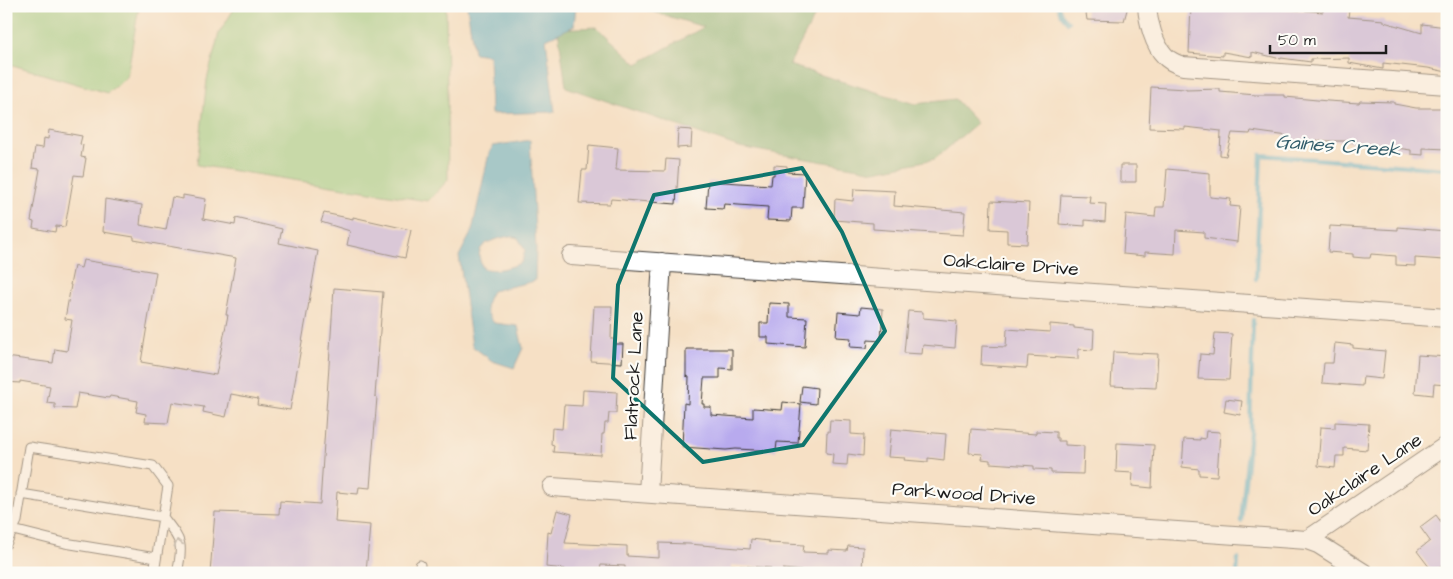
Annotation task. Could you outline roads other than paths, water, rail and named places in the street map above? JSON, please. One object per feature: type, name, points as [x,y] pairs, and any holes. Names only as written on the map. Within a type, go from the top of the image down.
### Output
[{"type":"street","points":[[1147,6],[1152,30],[1164,56],[1183,66],[1447,85]]},
{"type":"street","name":"Oakclaire Drive","points":[[571,256],[1447,318]]},
{"type":"street","name":"Flatrock Lane","points":[[648,493],[662,262]]},
{"type":"street","name":"Oakclaire Lane","points":[[1307,540],[1447,445]]},
{"type":"street","name":"Parkwood Drive","points":[[552,487],[1307,540],[1318,544],[1364,573]]},
{"type":"lane","points":[[6,544],[17,521],[29,447],[153,466],[168,486],[154,573]]},
{"type":"lane","points":[[21,494],[163,517],[180,539],[181,555],[177,573]]},
{"type":"lane","points":[[13,530],[64,543],[156,558]]},
{"type":"water","points":[[467,6],[576,6],[574,26],[546,39],[555,112],[491,114],[489,55],[474,53]]},
{"type":"water","points":[[530,140],[536,249],[535,281],[492,291],[486,304],[488,314],[494,323],[518,326],[523,348],[514,368],[492,361],[472,346],[459,256],[472,231],[489,153],[493,146]],"holes":[[[509,236],[518,238],[525,250],[522,262],[503,269],[483,268],[479,254],[484,245]]]},
{"type":"waterway","points":[[1058,6],[1061,14],[1068,22]]},
{"type":"waterway","name":"Gaines Creek","points":[[1256,279],[1261,155],[1447,169]]},
{"type":"waterway","name":"Gaines Creek","points":[[1241,521],[1250,432],[1253,320]]},
{"type":"waterway","name":"Gaines Creek","points":[[1237,573],[1238,559]]}]
